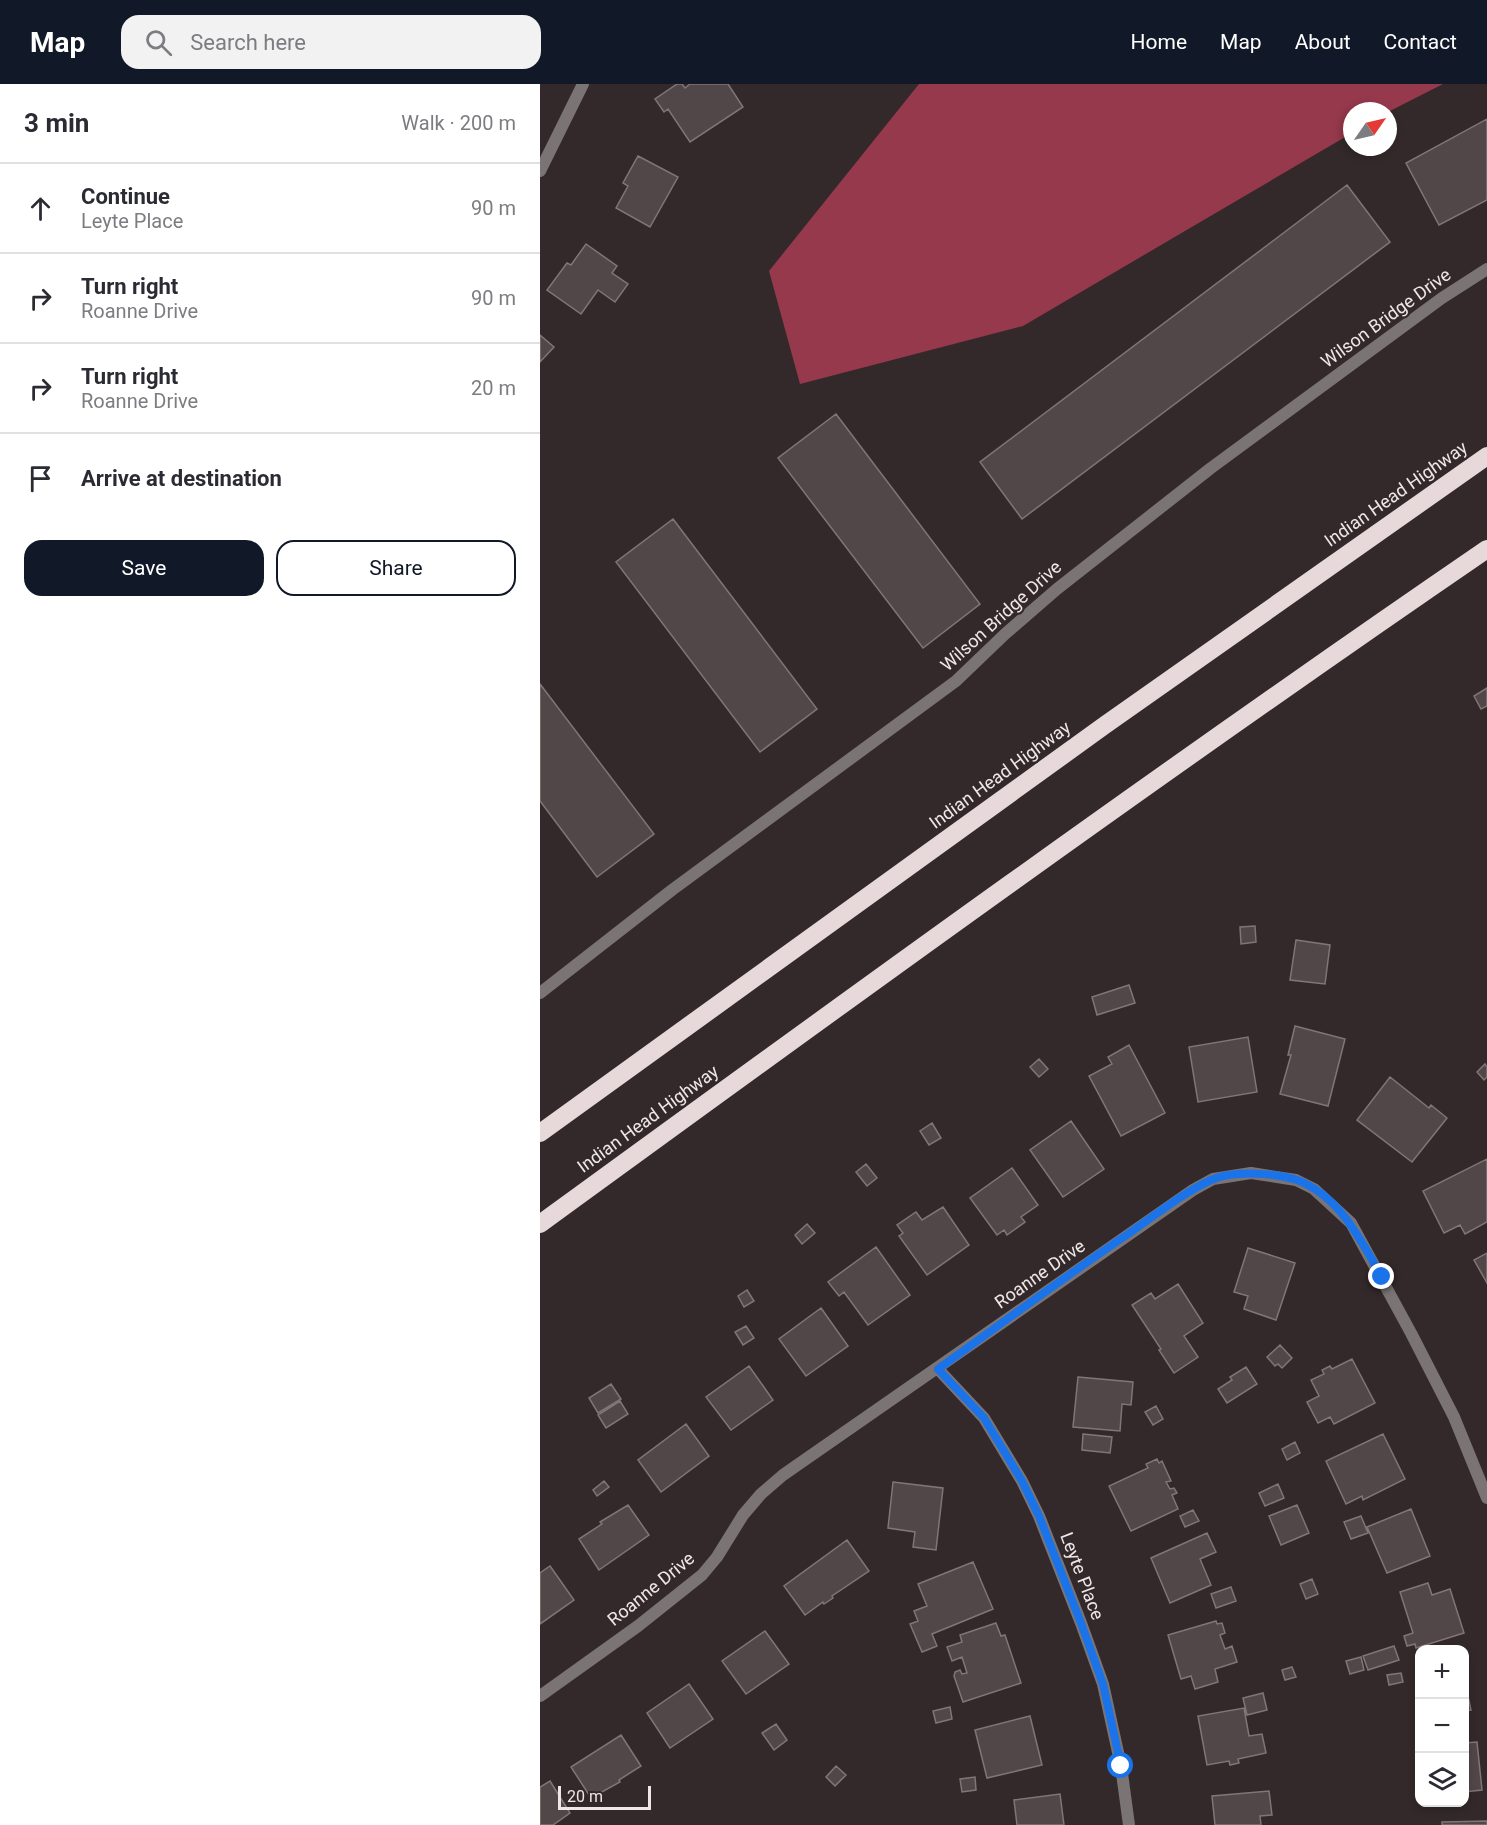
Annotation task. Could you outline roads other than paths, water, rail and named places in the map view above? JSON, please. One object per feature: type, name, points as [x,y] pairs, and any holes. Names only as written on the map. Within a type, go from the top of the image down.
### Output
[{"type":"highway","name":"Indian Head Highway","points":[[540,1133],[1104,725],[1487,456]]},
{"type":"highway","name":"Indian Head Highway","points":[[540,1224],[1340,650],[1487,549]]},
{"type":"street","points":[[540,171],[583,84]]},
{"type":"street","name":"Wilson Bridge Drive","points":[[540,993],[672,890],[956,681],[1057,589],[1211,468],[1442,298],[1487,269]]},
{"type":"street","name":"Roanne Drive","points":[[540,1696],[638,1626],[702,1575],[717,1557],[743,1515],[768,1487],[1119,1240],[1193,1190],[1214,1179],[1251,1173],[1296,1180],[1314,1189],[1351,1223],[1454,1417],[1487,1498]]},
{"type":"street","name":"Leyte Place","points":[[938,1369],[984,1418],[1022,1481],[1039,1516],[1103,1684],[1121,1766],[1129,1825]]}]
